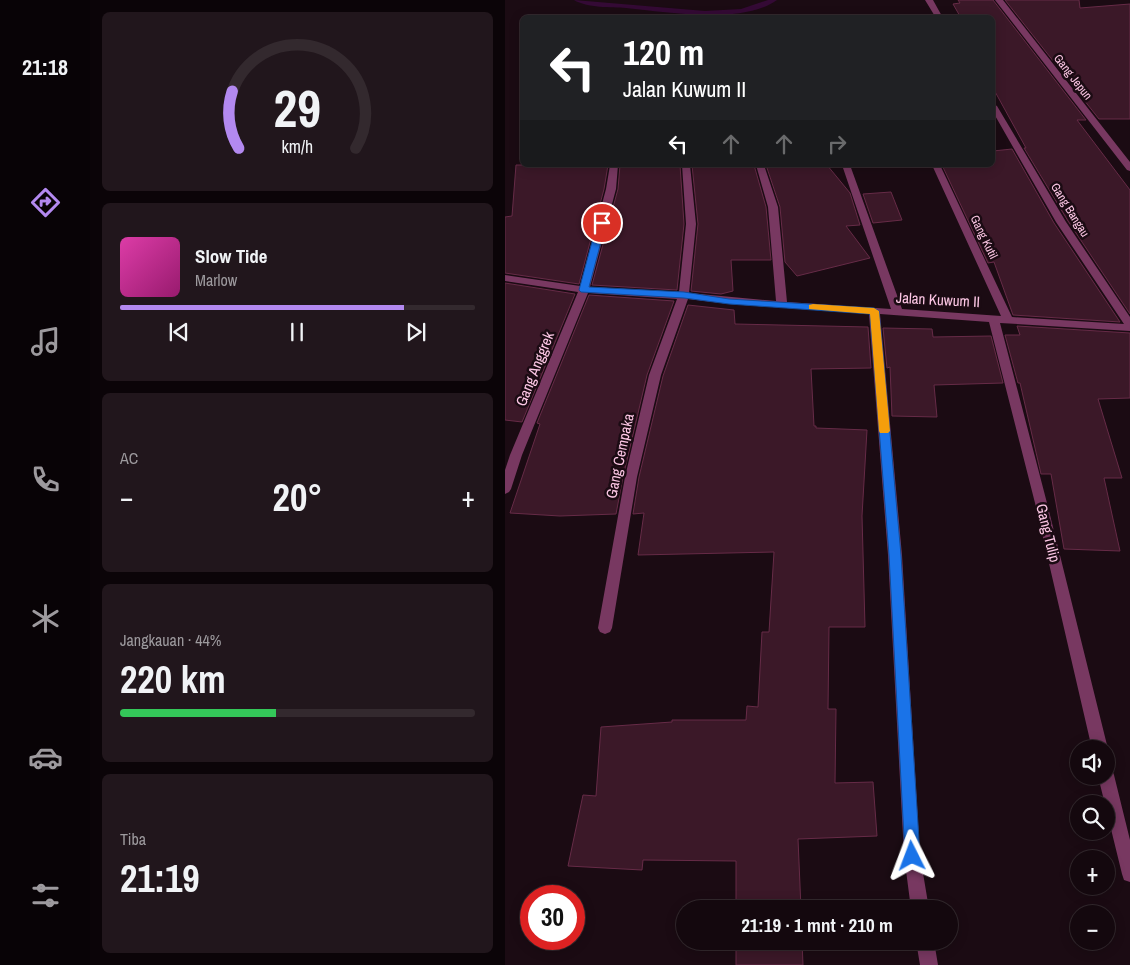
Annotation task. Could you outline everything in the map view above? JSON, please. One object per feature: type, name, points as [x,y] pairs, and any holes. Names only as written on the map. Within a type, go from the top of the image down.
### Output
[{"type":"street","points":[[929,0],[938,15]]},
{"type":"street","name":"Gang Jepun","points":[[999,0],[1130,168]]},
{"type":"street","name":"Gang Bangau","points":[[995,109],[1061,222],[1130,327]]},
{"type":"street","name":"Gang Anggrek","points":[[505,489],[511,454],[584,290],[611,189],[614,167]]},
{"type":"street","name":"Gang Cempaka","points":[[605,628],[631,477],[655,375],[684,295],[691,224],[685,167]]},
{"type":"street","points":[[761,167],[773,207],[782,304]]},
{"type":"street","points":[[847,167],[898,313]]},
{"type":"street","name":"Gang Kutil","points":[[937,167],[1008,320]]},
{"type":"street","name":"Jalan Kuwum II","points":[[505,278],[584,290],[684,295],[729,302],[1130,327]]},
{"type":"street","points":[[874,311],[895,555],[912,856],[919,900]]},
{"type":"street","name":"Gang Tulip","points":[[993,318],[1041,504],[1098,740]]},
{"type":"street","points":[[1108,785],[1130,874]]},
{"type":"street","points":[[926,950],[929,965]]},
{"type":"building","points":[[958,0],[993,0],[1086,120],[1077,120],[1130,190],[1130,314],[1068,221],[1024,148],[1026,148],[995,92],[995,15],[959,15],[953,4],[960,3]]},
{"type":"building","points":[[1005,0],[1079,0],[1080,8],[1130,4],[1130,119],[1099,119]]},
{"type":"building","points":[[1012,149],[1054,223],[1120,322],[1013,315],[994,262],[988,263],[943,167],[995,167],[995,151]]},
{"type":"building","points":[[516,165],[520,165],[520,167],[608,167],[604,189],[579,284],[505,273],[505,217],[512,216]]},
{"type":"building","points":[[620,167],[680,167],[684,224],[677,290],[592,285],[618,189]]},
{"type":"building","points":[[692,167],[755,167],[766,207],[771,260],[731,260],[733,291],[721,294],[691,291],[698,224]]},
{"type":"building","points":[[767,167],[829,167],[850,193],[860,225],[846,226],[870,258],[797,276],[785,262],[780,207]]},
{"type":"building","points":[[891,192],[902,220],[873,223],[863,194]]},
{"type":"building","points":[[505,283],[575,294],[522,422],[505,420]]},
{"type":"building","points":[[589,295],[674,301],[647,375],[616,514],[560,516],[510,513],[540,424],[537,423]]},
{"type":"building","points":[[688,305],[734,310],[735,324],[868,327],[871,368],[811,369],[814,426],[816,428],[867,430],[862,516],[865,627],[829,627],[828,709],[836,709],[835,783],[873,782],[877,836],[798,839],[801,900],[736,900],[736,861],[643,860],[642,870],[568,866],[583,795],[596,796],[601,727],[672,722],[672,720],[746,720],[747,706],[758,707],[762,632],[769,632],[774,552],[638,555],[644,513],[633,514],[639,477],[663,376]]},
{"type":"building","points":[[1017,326],[1130,333],[1130,398],[1098,399],[1122,478],[1104,478],[1120,551],[1064,549],[1051,474],[1041,474],[1020,383],[1018,383],[1005,335],[1020,335]]},
{"type":"building","points":[[883,328],[932,329],[933,337],[991,336],[1003,383],[934,385],[937,417],[892,416],[890,367],[887,368]]},
{"type":"building","points":[[736,950],[802,950],[803,965],[736,965]]},
{"type":"waterway","points":[[577,0],[668,11],[705,13],[741,11],[774,0]]},
{"type":"slow traffic","points":[[813,307],[874,311],[884,431]]},
{"type":"route","points":[[602,223],[584,290],[672,296],[684,295],[729,302],[874,311],[895,555],[912,856]]}]
